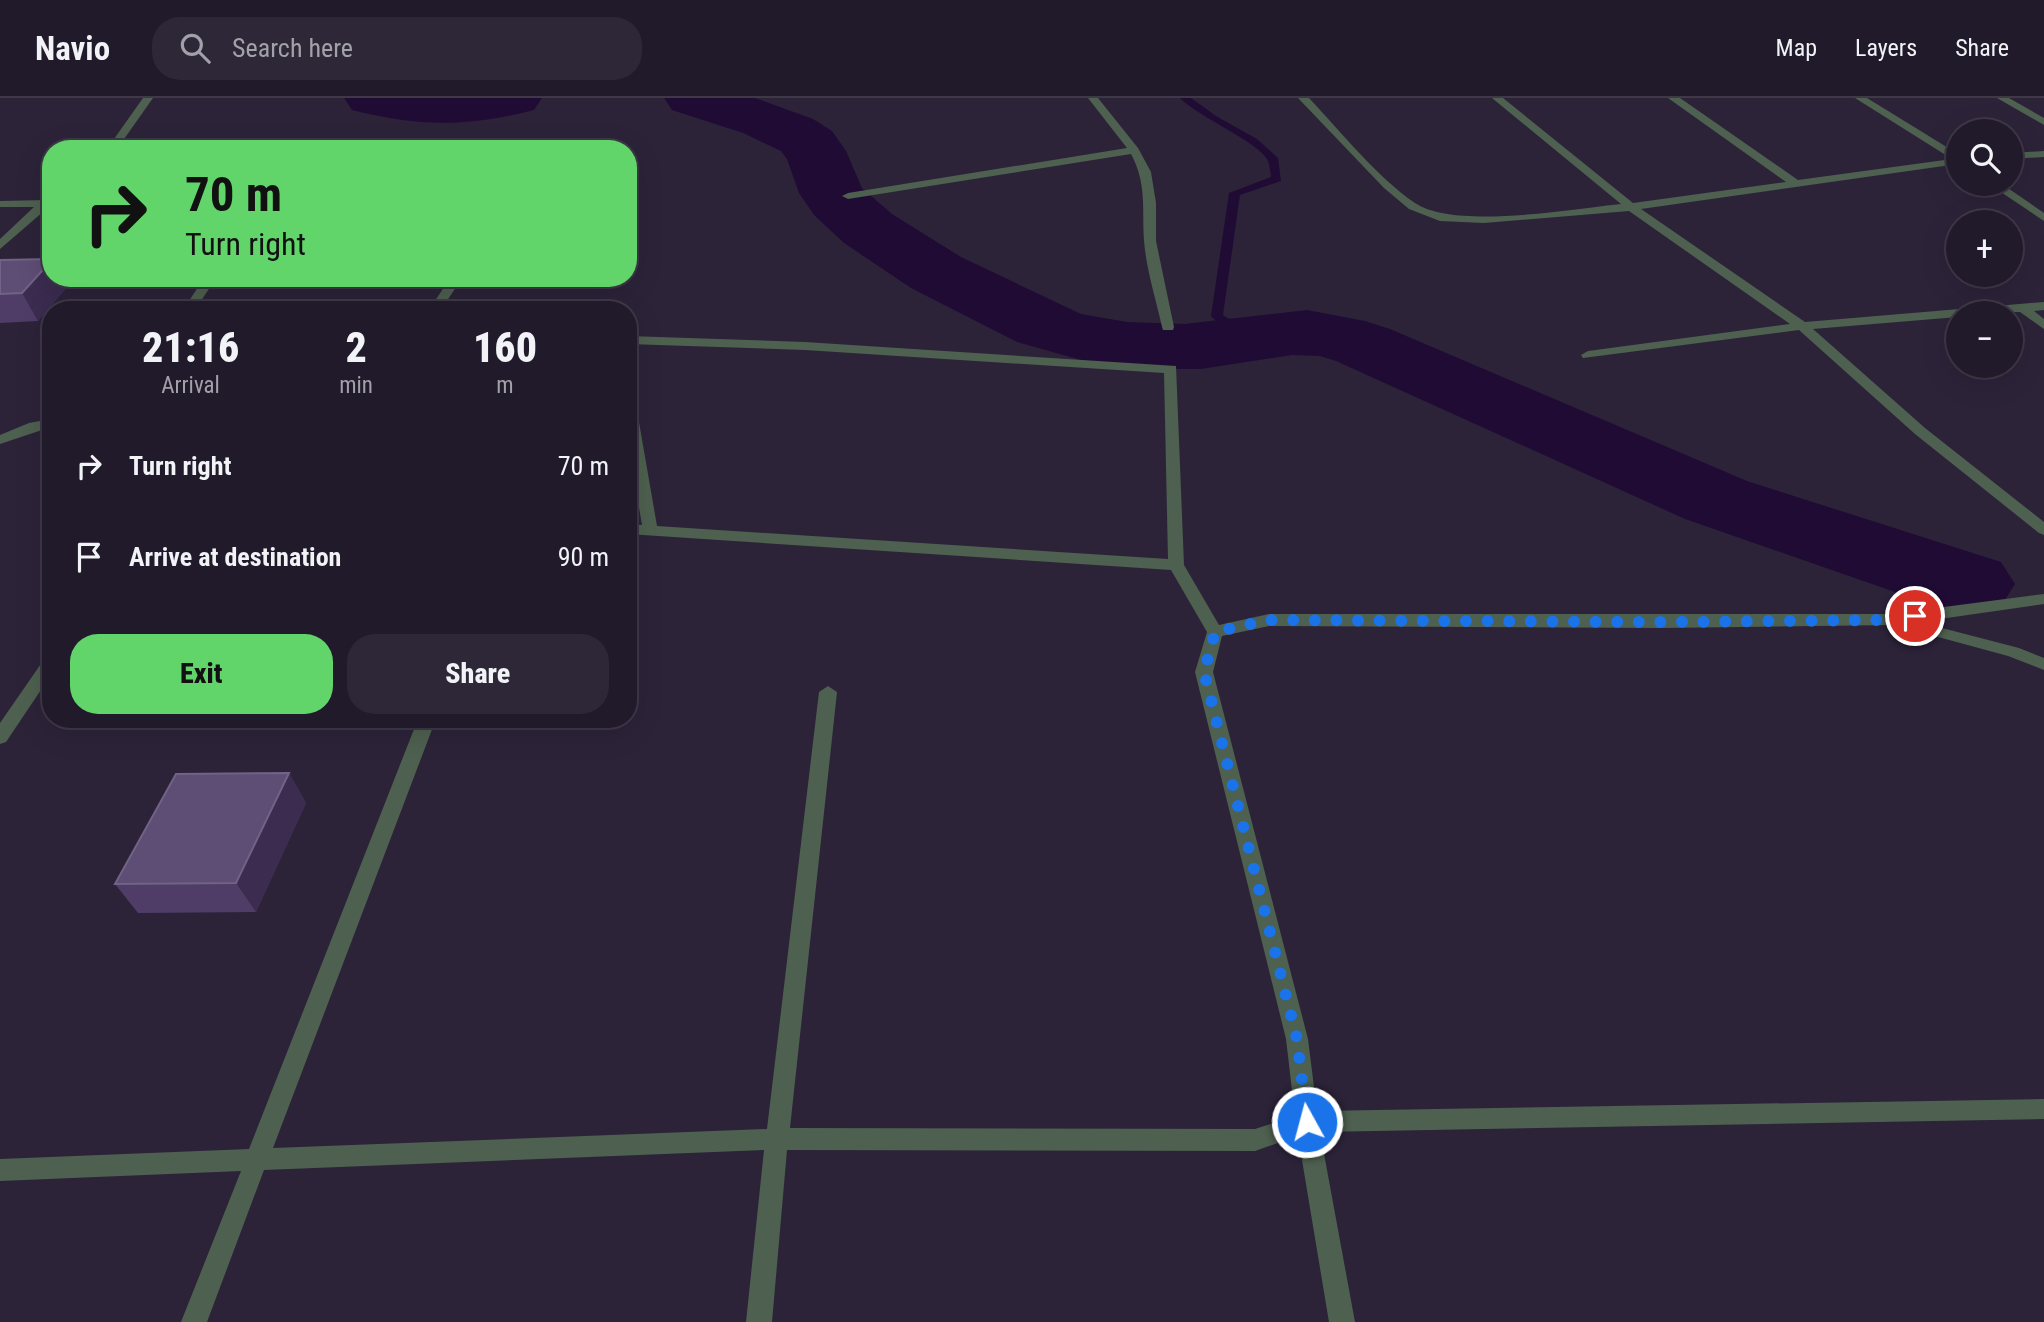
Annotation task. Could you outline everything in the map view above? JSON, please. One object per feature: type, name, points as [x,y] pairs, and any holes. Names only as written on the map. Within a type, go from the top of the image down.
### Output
[{"type":"street","points":[[118,140],[148,98]]},
{"type":"street","points":[[1093,98],[1134,150],[1146,172],[1150,203],[1150,241],[1168,327]]},
{"type":"street","points":[[1303,98],[1388,186],[1413,207],[1444,219],[1484,220],[1631,207],[1946,161]]},
{"type":"street","points":[[1497,98],[1631,207],[1802,327],[1920,431],[2044,530]]},
{"type":"street","points":[[1673,98],[1795,183]]},
{"type":"street","points":[[1860,98],[1946,152]]},
{"type":"street","points":[[2002,98],[2044,122]]},
{"type":"street","points":[[848,196],[1134,150]]},
{"type":"street","points":[[2023,155],[2044,154]]},
{"type":"street","points":[[2012,196],[2044,218]]},
{"type":"street","points":[[0,204],[42,203]]},
{"type":"street","points":[[0,245],[42,207]]},
{"type":"street","points":[[2023,308],[2044,306]]},
{"type":"street","points":[[2023,308],[2044,325]]},
{"type":"street","points":[[1588,355],[1802,327],[1946,314]]},
{"type":"street","points":[[637,340],[805,346],[1171,369],[1176,565],[1215,632],[1204,672],[1297,1039],[1307,1122],[1342,1322]]},
{"type":"street","points":[[0,440],[42,425]]},
{"type":"street","points":[[637,453],[650,530]]},
{"type":"street","points":[[637,529],[1176,565]]},
{"type":"street","points":[[1215,632],[1269,620],[1890,620],[2044,599]]},
{"type":"street","points":[[1890,620],[2013,652],[2044,664]]},
{"type":"street","points":[[0,737],[42,675]]},
{"type":"street","points":[[759,1322],[828,692]]},
{"type":"street","points":[[194,1322],[423,728]]},
{"type":"street","points":[[0,1170],[777,1139],[1255,1140],[1307,1122],[2044,1109]]},
{"type":"building","points":[[42,259],[42,271],[22,293],[0,294],[0,260]]},
{"type":"building","points":[[289,773],[236,883],[115,884],[176,774]]},
{"type":"waterway","points":[[373,98],[443,107],[478,105],[513,98]]},
{"type":"waterway","points":[[693,98],[764,120],[803,138],[815,151],[837,201],[868,229],[936,273],[1044,326],[1070,335],[1107,342],[1166,347],[1216,344],[1292,332],[1338,338],[1363,345],[1716,500],[1968,584]]},
{"type":"waterway","points":[[1185,98],[1212,118],[1253,141],[1273,158],[1277,179],[1235,193],[1217,316],[1234,328],[1260,337]]},
{"type":"route","points":[[1307,1122],[1297,1039],[1204,672],[1215,632],[1269,620],[1662,622],[1890,620],[1915,616]]}]
